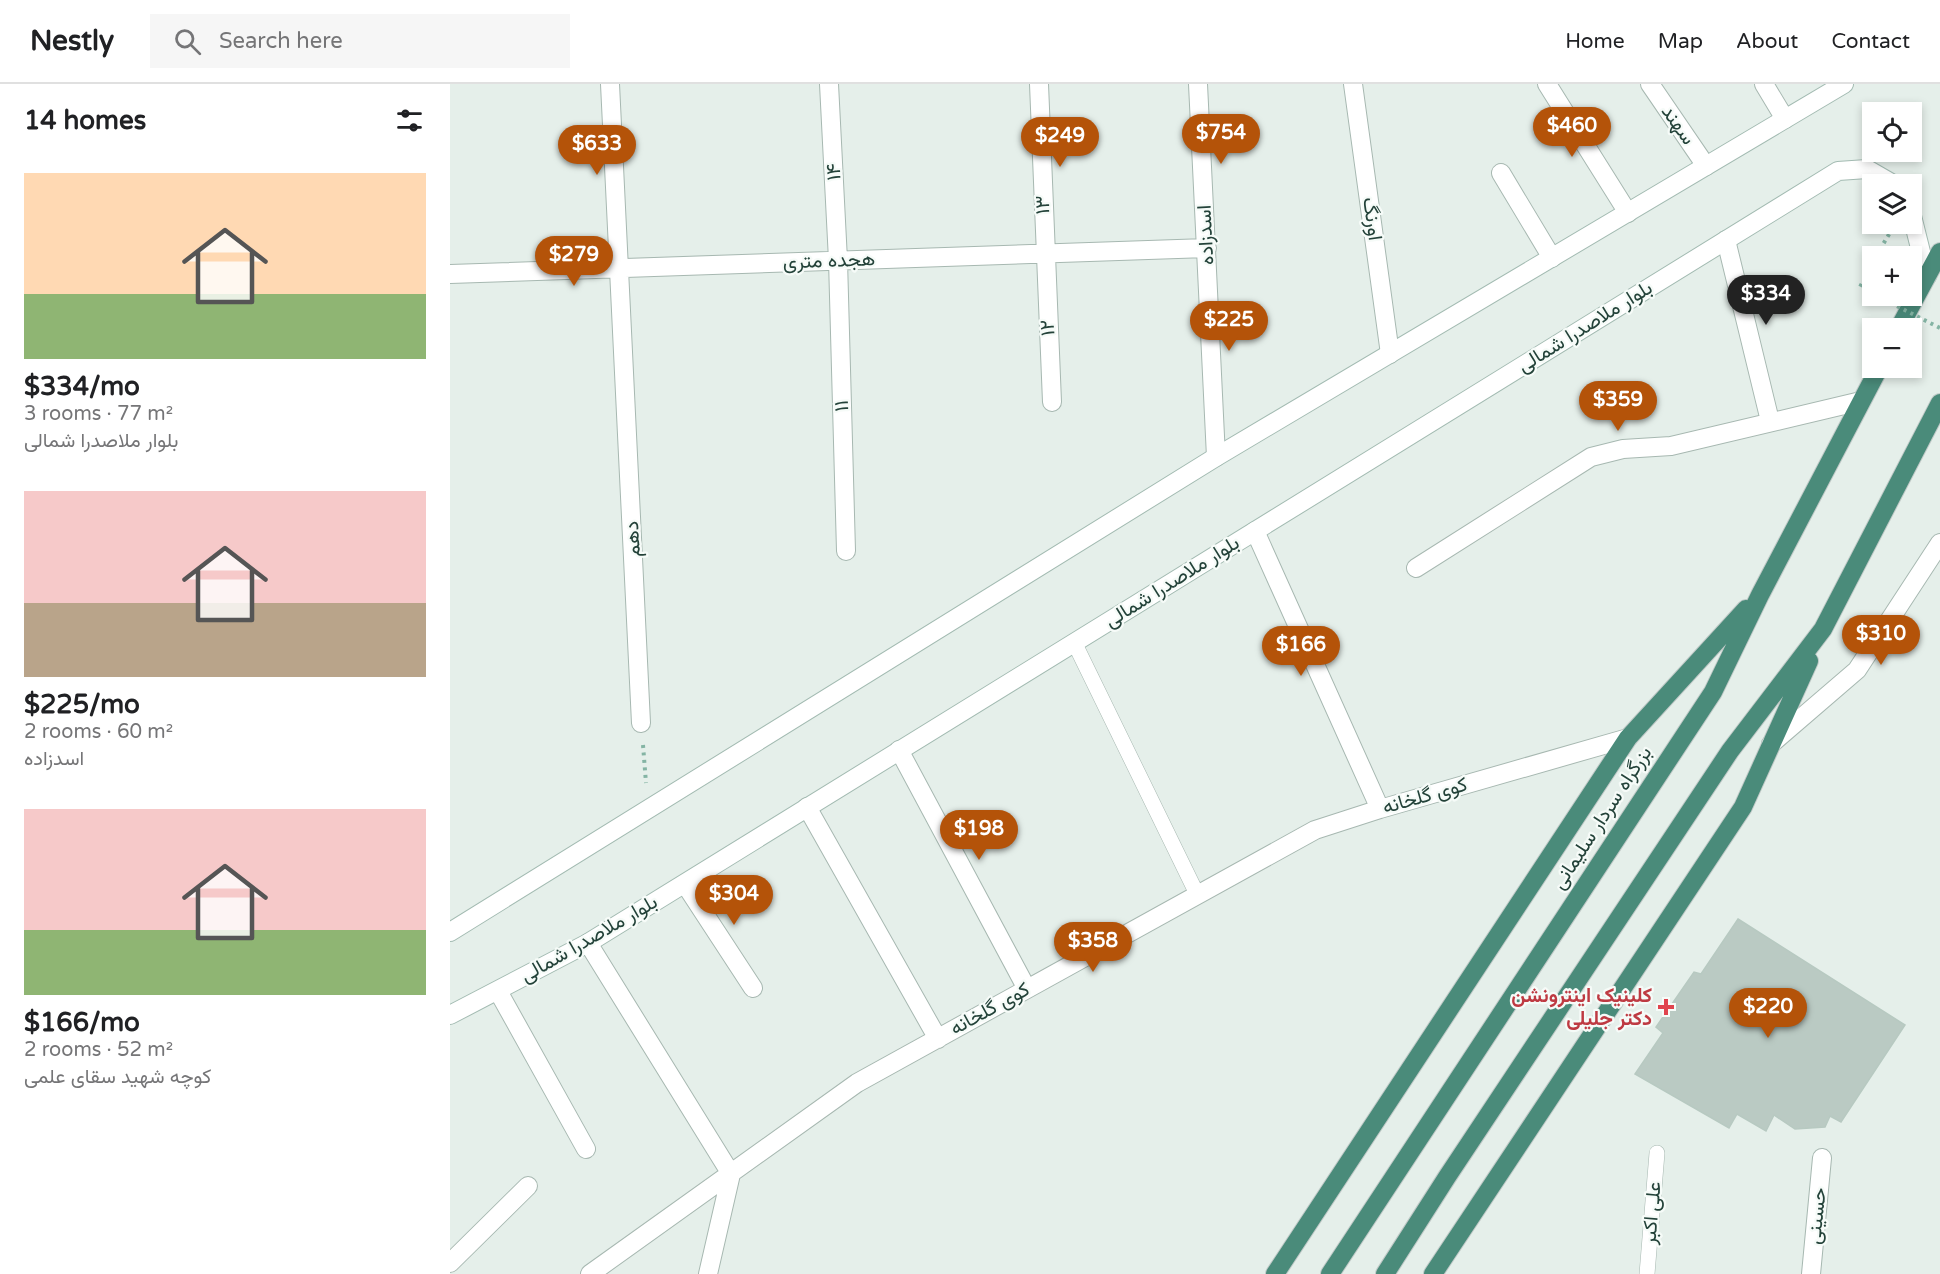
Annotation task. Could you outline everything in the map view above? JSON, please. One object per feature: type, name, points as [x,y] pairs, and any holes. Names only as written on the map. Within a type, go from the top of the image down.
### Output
[{"type":"highway","points":[[1904,318],[1940,252]]},
{"type":"highway","name":"بزرگراه سردار سلیمانی","points":[[1330,1274],[1713,692],[1760,595],[1874,378]]},
{"type":"highway","points":[[1433,1274],[1743,807],[1823,629],[1940,403]]},
{"type":"highway","points":[[1275,1274],[1628,738],[1760,595]]},
{"type":"highway","points":[[1385,1274],[1730,751],[1823,629]]},
{"type":"street","name":"دهم","points":[[610,84],[641,723]]},
{"type":"street","name":"۱۴","points":[[829,84],[838,260]]},
{"type":"street","name":"۱۳","points":[[1040,84],[1045,254]]},
{"type":"street","name":"اسدزاده","points":[[1198,84],[1216,457]]},
{"type":"street","name":"اورنگ","points":[[1353,84],[1390,354]]},
{"type":"street","points":[[1547,84],[1628,213]]},
{"type":"street","name":"سهند","points":[[1650,84],[1706,166]]},
{"type":"street","points":[[1764,84],[1785,119]]},
{"type":"street","points":[[450,932],[1216,457],[1844,84]]},
{"type":"street","name":"بلوار ملاصدرا شمالی","points":[[450,1015],[588,943],[1838,171],[1867,169],[1876,174]]},
{"type":"street","points":[[1501,173],[1552,258]]},
{"type":"street","points":[[1916,234],[1927,276]]},
{"type":"street","points":[[1726,240],[1770,421]]},
{"type":"street","name":"هجده متری","points":[[450,274],[1207,248]]},
{"type":"street","name":"۱۲","points":[[1045,254],[1052,402]]},
{"type":"street","name":"۱۱","points":[[838,260],[846,551]]},
{"type":"street","points":[[1416,568],[1591,457],[1623,449],[1671,446],[1861,401]]},
{"type":"street","points":[[1255,531],[1380,808]]},
{"type":"street","points":[[1771,744],[1857,670],[1940,543]]},
{"type":"street","name":"کوی گلخانه","points":[[590,1274],[857,1083],[1315,830],[1380,808],[1628,738]]},
{"type":"street","points":[[899,750],[1027,989]]},
{"type":"street","points":[[807,807],[938,1039]]},
{"type":"street","points":[[685,884],[753,988]]},
{"type":"street","points":[[588,943],[731,1174],[708,1274]]},
{"type":"street","points":[[498,991],[586,1149]]},
{"type":"street","name":"حسینی","points":[[1811,1274],[1822,1158]]},
{"type":"street","points":[[450,1263],[528,1186]]},
{"type":"lane","points":[[1074,642],[1197,894]]},
{"type":"lane","name":"علی اکبر","points":[[1647,1274],[1657,1152]]},
{"type":"path","points":[[1882,246],[1887,237]]},
{"type":"path","points":[[1897,306],[1940,328]]},
{"type":"path","points":[[641,723],[648,810]]},
{"type":"building","points":[[1738,919],[1905,1025],[1841,1122],[1830,1116],[1825,1127],[1795,1129],[1774,1115],[1766,1131],[1737,1114],[1729,1128],[1635,1074],[1663,1033],[1656,1027],[1694,972],[1701,974]]},
{"type":"place","name":"کلینیک اینترونشن دکتر جلیلی","points":[[1666,1007]]}]
